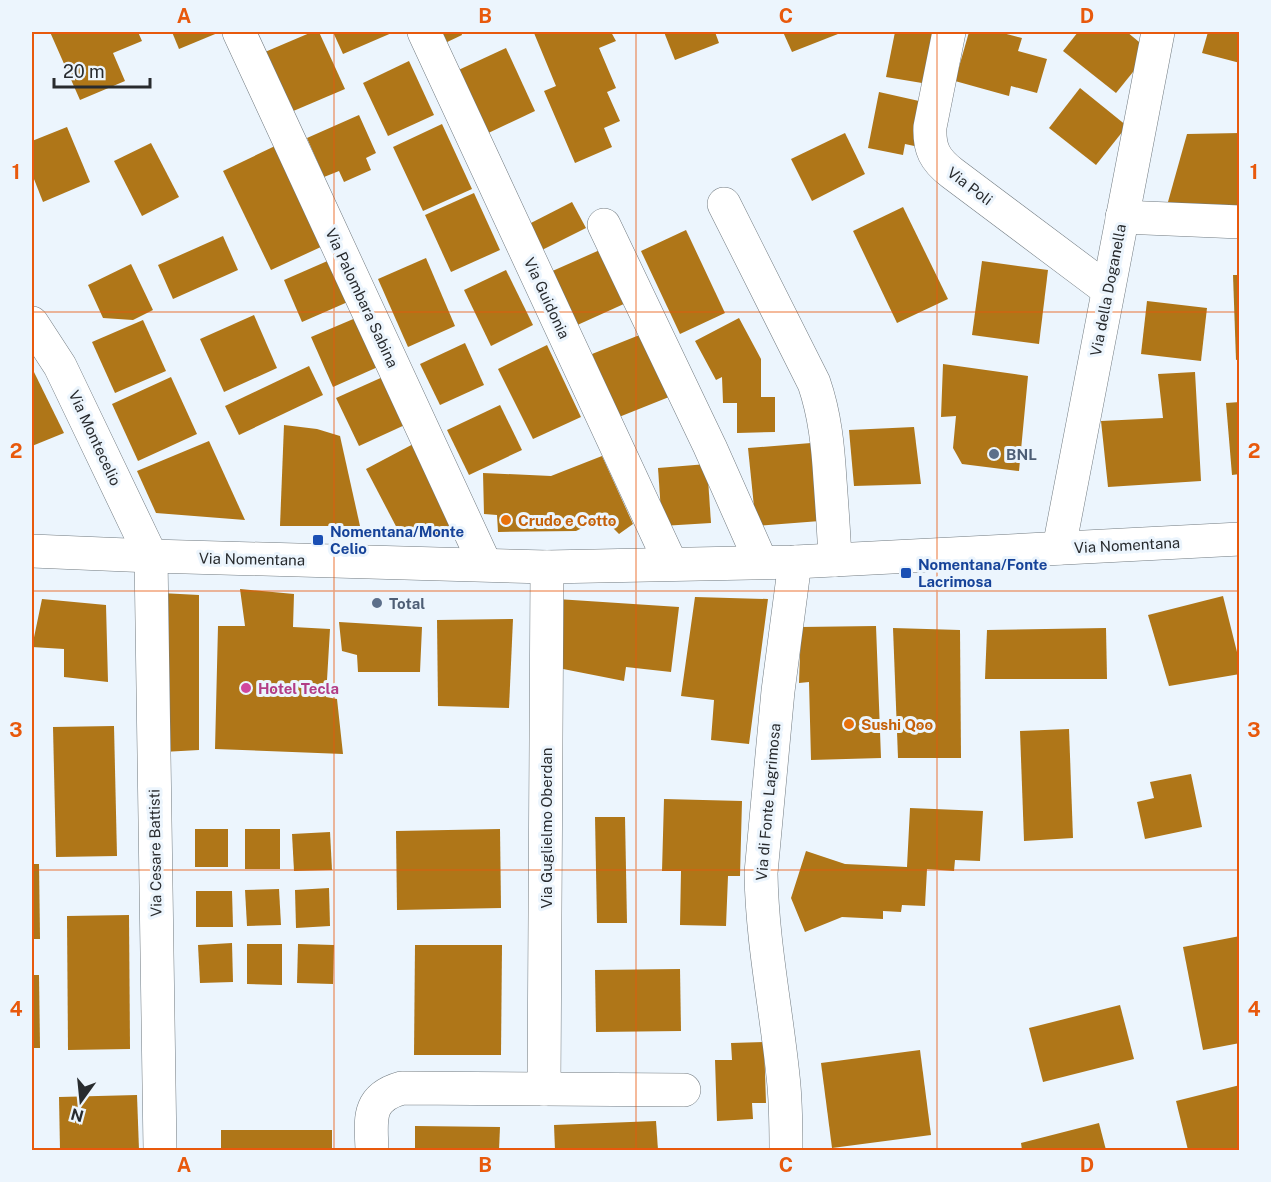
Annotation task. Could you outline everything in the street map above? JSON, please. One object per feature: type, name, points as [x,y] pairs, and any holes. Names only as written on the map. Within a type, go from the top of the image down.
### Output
[{"type":"street","name":"Via Palombara Sabina","points":[[239,32],[484,564]]},
{"type":"street","name":"Via Guidonia","points":[[424,32],[671,564]]},
{"type":"street","name":"Via Poli","points":[[949,32],[930,128],[934,155],[952,173],[1108,290]]},
{"type":"street","name":"Via della Doganella","points":[[1059,548],[1158,32]]},
{"type":"street","points":[[724,204],[814,383],[827,438],[836,560]]},
{"type":"street","points":[[1122,218],[1239,222]]},
{"type":"street","points":[[604,225],[710,447],[761,562]]},
{"type":"street","name":"Via Montecelio","points":[[32,323],[60,366],[151,556]]},
{"type":"street","name":"Via Nomentana","points":[[32,551],[547,567],[795,562],[1239,539]]},
{"type":"street","name":"Via Cesare Battisti","points":[[151,556],[160,1150]]},
{"type":"street","name":"Via di Fonte Lagrimosa","points":[[786,1150],[783,1077],[765,937],[761,873],[778,691],[795,562]]},
{"type":"street","name":"Via Guglielmo Oberdan","points":[[544,1089],[547,567]]},
{"type":"street","points":[[372,1150],[372,1117],[375,1107],[384,1095],[391,1091],[412,1087],[684,1090]]},
{"type":"building","points":[[50,32],[138,32],[142,41],[113,53],[125,81],[80,100]]},
{"type":"building","points":[[172,32],[220,32],[179,49]]},
{"type":"building","points":[[312,32],[319,32],[345,89],[291,112],[265,52]]},
{"type":"building","points":[[333,32],[394,32],[343,54]]},
{"type":"building","points":[[437,32],[461,32],[462,35],[443,44]]},
{"type":"building","points":[[611,32],[616,41],[599,48],[616,88],[607,92],[620,121],[604,128],[612,147],[575,163],[544,91],[556,86],[534,33]]},
{"type":"building","points":[[664,32],[715,32],[719,43],[675,60]]},
{"type":"building","points":[[783,32],[843,32],[792,52]]},
{"type":"building","points":[[895,32],[938,32],[928,84],[886,77]]},
{"type":"building","points":[[969,32],[999,32],[1022,38],[1018,51],[1047,59],[1037,93],[1011,86],[1009,96],[955,81]]},
{"type":"building","points":[[1078,32],[1127,32],[1150,51],[1116,93],[1063,51]]},
{"type":"building","points":[[1208,32],[1240,32],[1240,63],[1202,53]]},
{"type":"building","points":[[506,48],[535,111],[482,136],[452,73]]},
{"type":"building","points":[[409,61],[434,115],[388,136],[363,83]]},
{"type":"building","points":[[1080,88],[1127,126],[1096,165],[1049,128]]},
{"type":"building","points":[[879,92],[928,103],[919,147],[905,144],[903,155],[868,148]]},
{"type":"building","points":[[359,115],[376,153],[366,158],[371,170],[344,182],[339,171],[324,177],[307,138]]},
{"type":"building","points":[[442,124],[472,189],[423,211],[393,147]]},
{"type":"building","points":[[67,127],[90,182],[43,202],[32,174],[32,141]]},
{"type":"building","points":[[845,133],[865,174],[812,201],[791,159]]},
{"type":"building","points":[[1240,133],[1240,208],[1166,209],[1187,134]]},
{"type":"building","points":[[151,143],[179,197],[142,216],[114,161]]},
{"type":"building","points":[[275,146],[323,246],[271,270],[223,171]]},
{"type":"building","points":[[474,193],[500,250],[451,272],[425,215]]},
{"type":"building","points":[[572,202],[586,228],[538,252],[525,226]]},
{"type":"building","points":[[903,207],[948,299],[897,323],[853,231]]},
{"type":"building","points":[[686,230],[725,313],[680,334],[641,251]]},
{"type":"building","points":[[223,236],[238,270],[173,299],[158,265]]},
{"type":"building","points":[[602,249],[626,303],[573,327],[548,273]]},
{"type":"building","points":[[426,258],[455,326],[408,347],[378,279]]},
{"type":"building","points":[[332,259],[350,301],[302,322],[284,280]]},
{"type":"building","points":[[982,261],[1048,270],[1039,344],[972,335]]},
{"type":"building","points":[[131,264],[153,310],[133,320],[103,318],[88,285]]},
{"type":"building","points":[[506,270],[533,325],[491,346],[464,290]]},
{"type":"building","points":[[1233,275],[1240,275],[1240,359],[1236,360]]},
{"type":"building","points":[[1147,301],[1207,308],[1201,361],[1141,354]]},
{"type":"building","points":[[254,315],[277,368],[224,392],[200,339]]},
{"type":"building","points":[[358,317],[380,366],[333,387],[311,337]]},
{"type":"building","points":[[739,318],[761,359],[761,397],[775,397],[775,432],[737,433],[737,403],[723,403],[722,377],[716,380],[695,341]]},
{"type":"building","points":[[143,320],[166,371],[115,393],[92,342]]},
{"type":"building","points":[[642,334],[669,397],[619,417],[592,354]]},
{"type":"building","points":[[465,343],[484,385],[440,405],[420,364]]},
{"type":"building","points":[[547,345],[581,417],[533,439],[498,369]]},
{"type":"building","points":[[943,364],[1028,376],[1019,471],[962,464],[953,448],[956,416],[941,417]]},
{"type":"building","points":[[309,366],[323,395],[239,435],[225,406]]},
{"type":"building","points":[[32,368],[64,433],[32,446]]},
{"type":"building","points":[[1195,372],[1201,481],[1108,487],[1101,421],[1163,418],[1158,374]]},
{"type":"building","points":[[385,376],[407,424],[359,446],[336,398]]},
{"type":"building","points":[[171,377],[197,434],[138,461],[112,404]]},
{"type":"building","points":[[1240,402],[1240,474],[1232,475],[1226,403]]},
{"type":"building","points":[[500,405],[522,450],[469,475],[447,430]]},
{"type":"building","points":[[284,425],[317,429],[340,436],[360,526],[280,526]]},
{"type":"building","points":[[914,427],[921,484],[854,486],[849,430]]},
{"type":"building","points":[[209,441],[245,520],[156,513],[137,471]]},
{"type":"building","points":[[417,442],[461,536],[399,532],[366,469]]},
{"type":"building","points":[[811,443],[820,521],[756,526],[748,448]]},
{"type":"building","points":[[602,456],[633,524],[619,534],[603,518],[576,531],[498,532],[497,515],[484,514],[483,473],[551,476]]},
{"type":"building","points":[[707,464],[711,523],[662,526],[658,468]]},
{"type":"building","points":[[240,589],[294,594],[293,627],[330,629],[326,697],[337,699],[343,754],[215,749],[218,626],[245,626]]},
{"type":"building","points":[[161,593],[199,595],[199,750],[163,752]]},
{"type":"building","points":[[1223,596],[1240,664],[1240,674],[1169,686],[1148,615]]},
{"type":"building","points":[[695,597],[768,599],[749,744],[711,740],[714,700],[681,696]]},
{"type":"building","points":[[42,599],[106,605],[108,682],[64,677],[64,649],[32,647]]},
{"type":"building","points":[[557,599],[679,607],[671,672],[626,667],[624,681],[558,668]]},
{"type":"building","points":[[513,619],[509,708],[438,706],[437,620]]},
{"type":"building","points":[[339,622],[422,627],[420,672],[358,672],[357,655],[342,651]]},
{"type":"building","points":[[876,626],[881,758],[811,760],[809,682],[799,683],[801,627]]},
{"type":"building","points":[[893,628],[960,630],[961,758],[898,758]]},
{"type":"building","points":[[1106,628],[1107,679],[985,679],[987,630]]},
{"type":"building","points":[[114,726],[117,856],[56,857],[53,727]]},
{"type":"building","points":[[1069,729],[1073,838],[1024,841],[1020,731]]},
{"type":"building","points":[[1191,774],[1202,827],[1145,839],[1137,802],[1154,798],[1150,782]]},
{"type":"building","points":[[664,799],[742,801],[740,876],[728,876],[726,926],[680,925],[681,871],[662,871]]},
{"type":"building","points":[[910,808],[983,811],[980,861],[955,860],[954,871],[927,869],[925,906],[902,905],[901,912],[883,911],[883,919],[842,917],[805,932],[791,898],[806,851],[845,864],[907,867]]},
{"type":"building","points":[[595,817],[625,817],[627,923],[597,923]]},
{"type":"building","points":[[195,829],[228,829],[228,867],[195,867]]},
{"type":"building","points":[[245,829],[280,829],[280,869],[245,869]]},
{"type":"building","points":[[500,829],[501,908],[397,910],[396,831]]},
{"type":"building","points":[[330,832],[332,870],[294,871],[292,834]]},
{"type":"building","points":[[32,864],[39,864],[40,939],[32,939]]},
{"type":"building","points":[[329,888],[330,926],[296,928],[295,890]]},
{"type":"building","points":[[279,889],[281,925],[247,926],[245,890]]},
{"type":"building","points":[[196,891],[232,891],[233,927],[196,927]]},
{"type":"building","points":[[129,915],[130,1049],[68,1050],[67,916]]},
{"type":"building","points":[[1240,936],[1240,1043],[1203,1050],[1183,947]]},
{"type":"building","points":[[232,943],[233,982],[200,983],[198,945]]},
{"type":"building","points":[[247,944],[282,944],[282,985],[247,984]]},
{"type":"building","points":[[298,944],[334,945],[333,984],[297,983]]},
{"type":"building","points":[[415,945],[502,945],[501,1055],[414,1055]]},
{"type":"building","points":[[680,969],[681,1031],[596,1032],[595,970]]},
{"type":"building","points":[[32,975],[39,975],[40,1048],[32,1048]]},
{"type":"building","points":[[1120,1005],[1134,1059],[1043,1082],[1029,1028]]},
{"type":"building","points":[[764,1042],[766,1103],[752,1103],[753,1119],[717,1121],[715,1060],[732,1060],[731,1043]]},
{"type":"building","points":[[920,1050],[931,1135],[832,1148],[821,1063]]},
{"type":"building","points":[[1240,1085],[1240,1150],[1188,1150],[1176,1101]]},
{"type":"building","points":[[137,1095],[139,1150],[60,1150],[59,1097]]},
{"type":"building","points":[[656,1121],[658,1150],[555,1150],[554,1125]]},
{"type":"building","points":[[1099,1123],[1106,1150],[1022,1150],[1021,1143]]},
{"type":"building","points":[[415,1126],[500,1127],[499,1150],[415,1150]]},
{"type":"building","points":[[221,1130],[332,1130],[332,1150],[221,1150]]},
{"type":"place","name":"BNL","points":[[994,454]]},
{"type":"place","name":"Crudo e Cotto","points":[[506,520]]},
{"type":"place","name":"Nomentana/Monte Celio","points":[[318,540]]},
{"type":"place","name":"Nomentana/Fonte Lacrimosa","points":[[906,573]]},
{"type":"place","name":"Total","points":[[377,603]]},
{"type":"place","name":"Hotel Tecla","points":[[246,688]]},
{"type":"place","name":"Sushi Qoo","points":[[849,724]]}]
